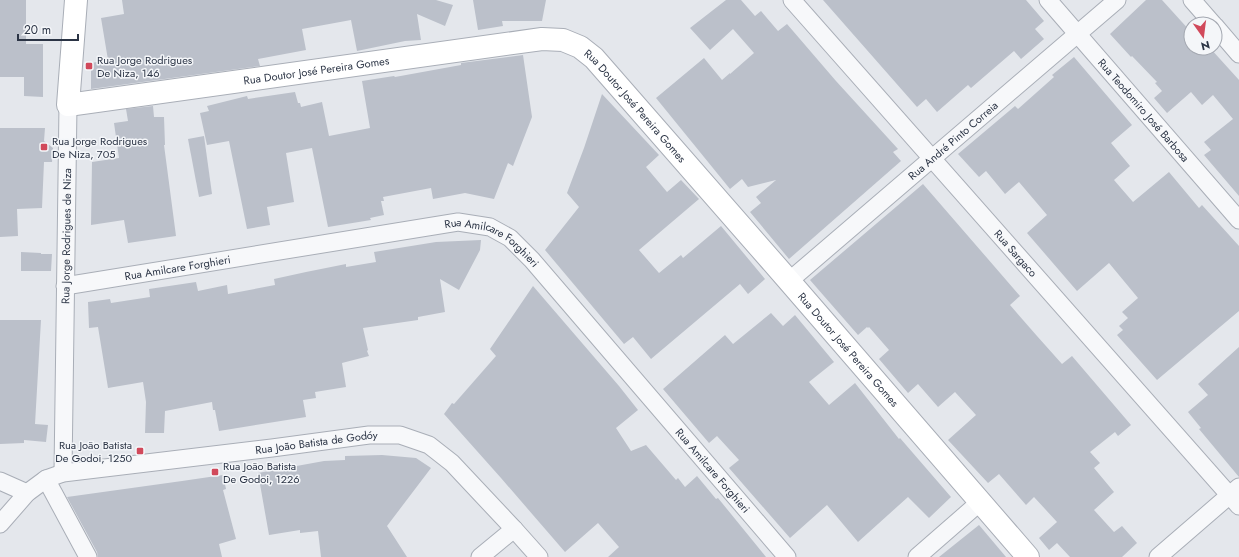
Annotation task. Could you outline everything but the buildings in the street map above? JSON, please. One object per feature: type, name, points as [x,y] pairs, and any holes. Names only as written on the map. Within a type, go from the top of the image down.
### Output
[{"type":"main road","name":"Rua Jorge Rodrigues de Niza","points":[[68,106],[76,0]]},
{"type":"main road","name":"Rua Doutor José Pereira Gomes","points":[[68,106],[542,39],[563,40],[580,47],[594,58],[1028,557]]},
{"type":"street","name":"Rua Sargaco","points":[[792,0],[1236,496]]},
{"type":"street","name":"Rua Teodomiro José Barbosa","points":[[1048,0],[1239,220]]},
{"type":"street","name":"Rua André Pinto Correia","points":[[789,281],[1117,0]]},
{"type":"street","points":[[1192,0],[1206,16]]},
{"type":"street","points":[[1223,35],[1239,54]]},
{"type":"street","name":"Rua Jorge Rodrigues de Niza","points":[[63,473],[68,106]]},
{"type":"street","name":"Rua Amilcare Forghieri","points":[[65,286],[458,222],[490,226],[510,238],[532,260],[786,557]]},
{"type":"street","name":"Rua João Batista de Godóy","points":[[0,524],[27,493],[46,479],[63,473],[369,435],[400,435],[429,445],[452,463],[514,528],[539,557]]},
{"type":"street","points":[[46,479],[88,557]]},
{"type":"street","points":[[0,481],[27,493]]},
{"type":"street","points":[[1158,557],[1236,496]]},
{"type":"street","points":[[917,557],[980,502]]},
{"type":"street","points":[[480,557],[514,528]]},
{"type":"place","name":"Rua Jorge Rodrigues De Niza, 146","points":[[89,66]]},
{"type":"place","name":"Rua Jorge Rodrigues De Niza, 705","points":[[44,147]]},
{"type":"place","name":"Rua João Batista De Godoi, 1250","points":[[140,451]]},
{"type":"place","name":"Rua João Batista De Godoi, 1226","points":[[215,472]]}]
